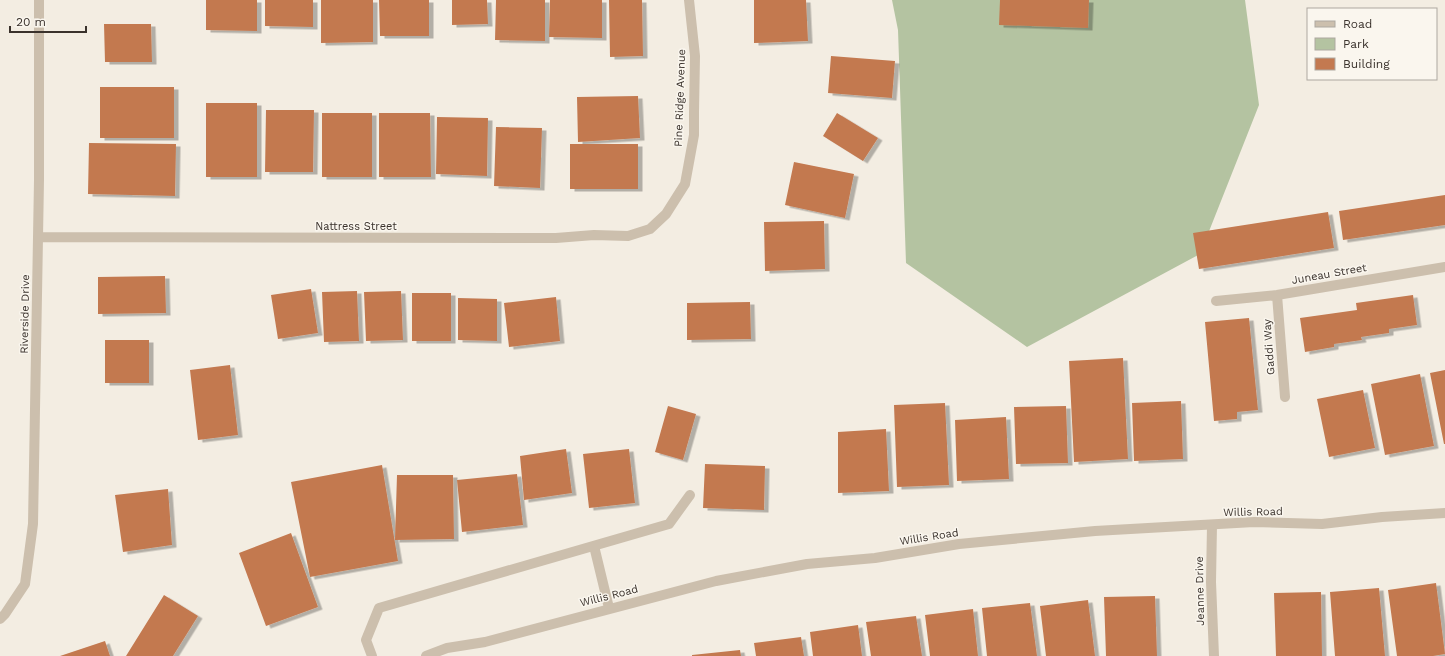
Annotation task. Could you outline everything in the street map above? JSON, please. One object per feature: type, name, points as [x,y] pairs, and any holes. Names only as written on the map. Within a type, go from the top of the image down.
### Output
[{"type":"street","name":"Riverside Drive","points":[[0,619],[25,584],[33,524],[38,237],[39,0]]},
{"type":"street","name":"Pine Ridge Avenue","points":[[666,214],[685,184],[694,135],[695,56],[689,0]]},
{"type":"street","name":"Nattress Street","points":[[38,237],[556,238],[594,235],[628,236],[650,229],[666,214]]},
{"type":"street","name":"Juneau Street","points":[[1216,301],[1277,295],[1445,267]]},
{"type":"street","name":"Gaddi Way","points":[[1277,295],[1285,397]]},
{"type":"street","points":[[372,656],[366,640],[379,608],[669,524],[690,495]]},
{"type":"street","name":"Willis Road","points":[[426,656],[447,648],[485,642],[609,608],[716,581],[807,564],[875,558],[959,544],[1095,531],[1254,522],[1322,524],[1382,517],[1445,513]]},
{"type":"street","name":"Jeanne Drive","points":[[1212,525],[1211,582],[1214,656]]},
{"type":"street","points":[[594,546],[609,608]]},
{"type":"green space","points":[[892,0],[1245,0],[1259,105],[1200,254],[1027,347],[906,263],[898,30]]},
{"type":"building","points":[[206,0],[257,0],[257,31],[206,30]]},
{"type":"building","points":[[265,0],[313,0],[313,27],[265,26]]},
{"type":"building","points":[[321,0],[373,0],[373,42],[321,43]]},
{"type":"building","points":[[379,0],[429,0],[429,36],[380,36]]},
{"type":"building","points":[[452,0],[487,0],[488,24],[452,25]]},
{"type":"building","points":[[496,0],[545,0],[545,41],[495,40]]},
{"type":"building","points":[[550,0],[602,0],[602,38],[549,37]]},
{"type":"building","points":[[609,0],[642,0],[643,56],[610,57]]},
{"type":"building","points":[[754,0],[806,0],[808,41],[754,43]]},
{"type":"building","points":[[1000,0],[1089,0],[1088,28],[999,25]]},
{"type":"building","points":[[104,24],[151,24],[152,62],[105,62]]},
{"type":"building","points":[[831,56],[895,61],[892,98],[828,93]]},
{"type":"building","points":[[100,87],[174,87],[174,138],[100,138]]},
{"type":"building","points":[[638,96],[640,138],[578,142],[577,97]]},
{"type":"building","points":[[206,103],[257,103],[257,177],[206,177]]},
{"type":"building","points":[[266,110],[314,110],[313,172],[265,172]]},
{"type":"building","points":[[322,113],[372,113],[372,177],[322,177]]},
{"type":"building","points":[[379,113],[430,113],[431,177],[379,177]]},
{"type":"building","points":[[837,113],[878,138],[863,161],[823,136]]},
{"type":"building","points":[[437,117],[488,118],[487,176],[436,174]]},
{"type":"building","points":[[496,127],[542,128],[540,188],[494,186]]},
{"type":"building","points":[[89,143],[176,144],[175,196],[88,194]]},
{"type":"building","points":[[570,144],[638,144],[638,189],[570,189]]},
{"type":"building","points":[[794,162],[854,174],[845,218],[785,205]]},
{"type":"building","points":[[1445,195],[1445,225],[1343,240],[1339,211]]},
{"type":"building","points":[[1328,212],[1334,248],[1199,269],[1193,233]]},
{"type":"building","points":[[824,221],[825,269],[765,271],[764,222]]},
{"type":"building","points":[[165,276],[166,313],[98,314],[98,277]]},
{"type":"building","points":[[311,289],[318,333],[278,339],[271,295]]},
{"type":"building","points":[[357,291],[359,341],[324,342],[322,292]]},
{"type":"building","points":[[401,291],[403,340],[366,341],[364,292]]},
{"type":"building","points":[[412,293],[451,293],[451,341],[412,341]]},
{"type":"building","points":[[1413,295],[1417,325],[1389,329],[1389,333],[1361,337],[1362,340],[1334,344],[1334,347],[1305,352],[1300,318],[1357,310],[1356,303]]},
{"type":"building","points":[[556,297],[560,341],[509,347],[504,303]]},
{"type":"building","points":[[458,298],[497,299],[497,341],[458,340]]},
{"type":"building","points":[[750,302],[751,339],[687,340],[687,303]]},
{"type":"building","points":[[1249,318],[1258,410],[1237,412],[1237,419],[1214,421],[1205,322]]},
{"type":"building","points":[[105,340],[149,340],[149,383],[105,383]]},
{"type":"building","points":[[1123,358],[1128,459],[1074,462],[1069,361]]},
{"type":"building","points":[[230,365],[238,435],[198,440],[190,370]]},
{"type":"building","points":[[1445,370],[1445,444],[1444,444],[1430,373]]},
{"type":"building","points":[[1420,374],[1434,446],[1385,455],[1371,384]]},
{"type":"building","points":[[1363,390],[1375,448],[1329,457],[1317,399]]},
{"type":"building","points":[[1181,401],[1183,459],[1134,461],[1132,403]]},
{"type":"building","points":[[945,403],[949,485],[897,487],[894,405]]},
{"type":"building","points":[[668,406],[696,414],[683,460],[655,452]]},
{"type":"building","points":[[1066,406],[1068,463],[1016,464],[1014,407]]},
{"type":"building","points":[[1006,417],[1009,479],[957,481],[955,420]]},
{"type":"building","points":[[886,429],[889,491],[838,493],[838,432]]},
{"type":"building","points":[[566,449],[572,493],[524,500],[520,456]]},
{"type":"building","points":[[629,449],[635,503],[589,508],[583,454]]},
{"type":"building","points":[[705,464],[765,466],[764,510],[703,508]]},
{"type":"building","points":[[382,465],[398,561],[310,577],[291,482]]},
{"type":"building","points":[[517,474],[523,525],[462,532],[457,480]]},
{"type":"building","points":[[397,475],[453,475],[454,539],[395,540]]},
{"type":"building","points":[[168,489],[172,545],[123,552],[115,495]]},
{"type":"building","points":[[291,533],[318,607],[266,626],[239,553]]},
{"type":"building","points":[[1436,583],[1445,654],[1433,656],[1397,656],[1388,590]]},
{"type":"building","points":[[1379,588],[1385,656],[1335,656],[1330,592]]},
{"type":"building","points":[[1321,592],[1322,656],[1276,656],[1274,593]]},
{"type":"building","points":[[164,595],[198,616],[173,656],[126,656]]},
{"type":"building","points":[[1155,596],[1157,656],[1106,656],[1104,597]]},
{"type":"building","points":[[1088,600],[1095,656],[1046,656],[1040,606]]},
{"type":"building","points":[[1030,603],[1037,656],[987,656],[982,608]]},
{"type":"building","points":[[973,609],[978,656],[930,656],[925,615]]},
{"type":"building","points":[[916,616],[922,656],[871,656],[866,622]]},
{"type":"building","points":[[858,625],[862,656],[813,656],[810,632]]},
{"type":"building","points":[[801,637],[804,656],[756,656],[754,643]]},
{"type":"building","points":[[105,641],[110,656],[60,656]]},
{"type":"building","points":[[740,650],[741,656],[692,656],[692,655]]}]
